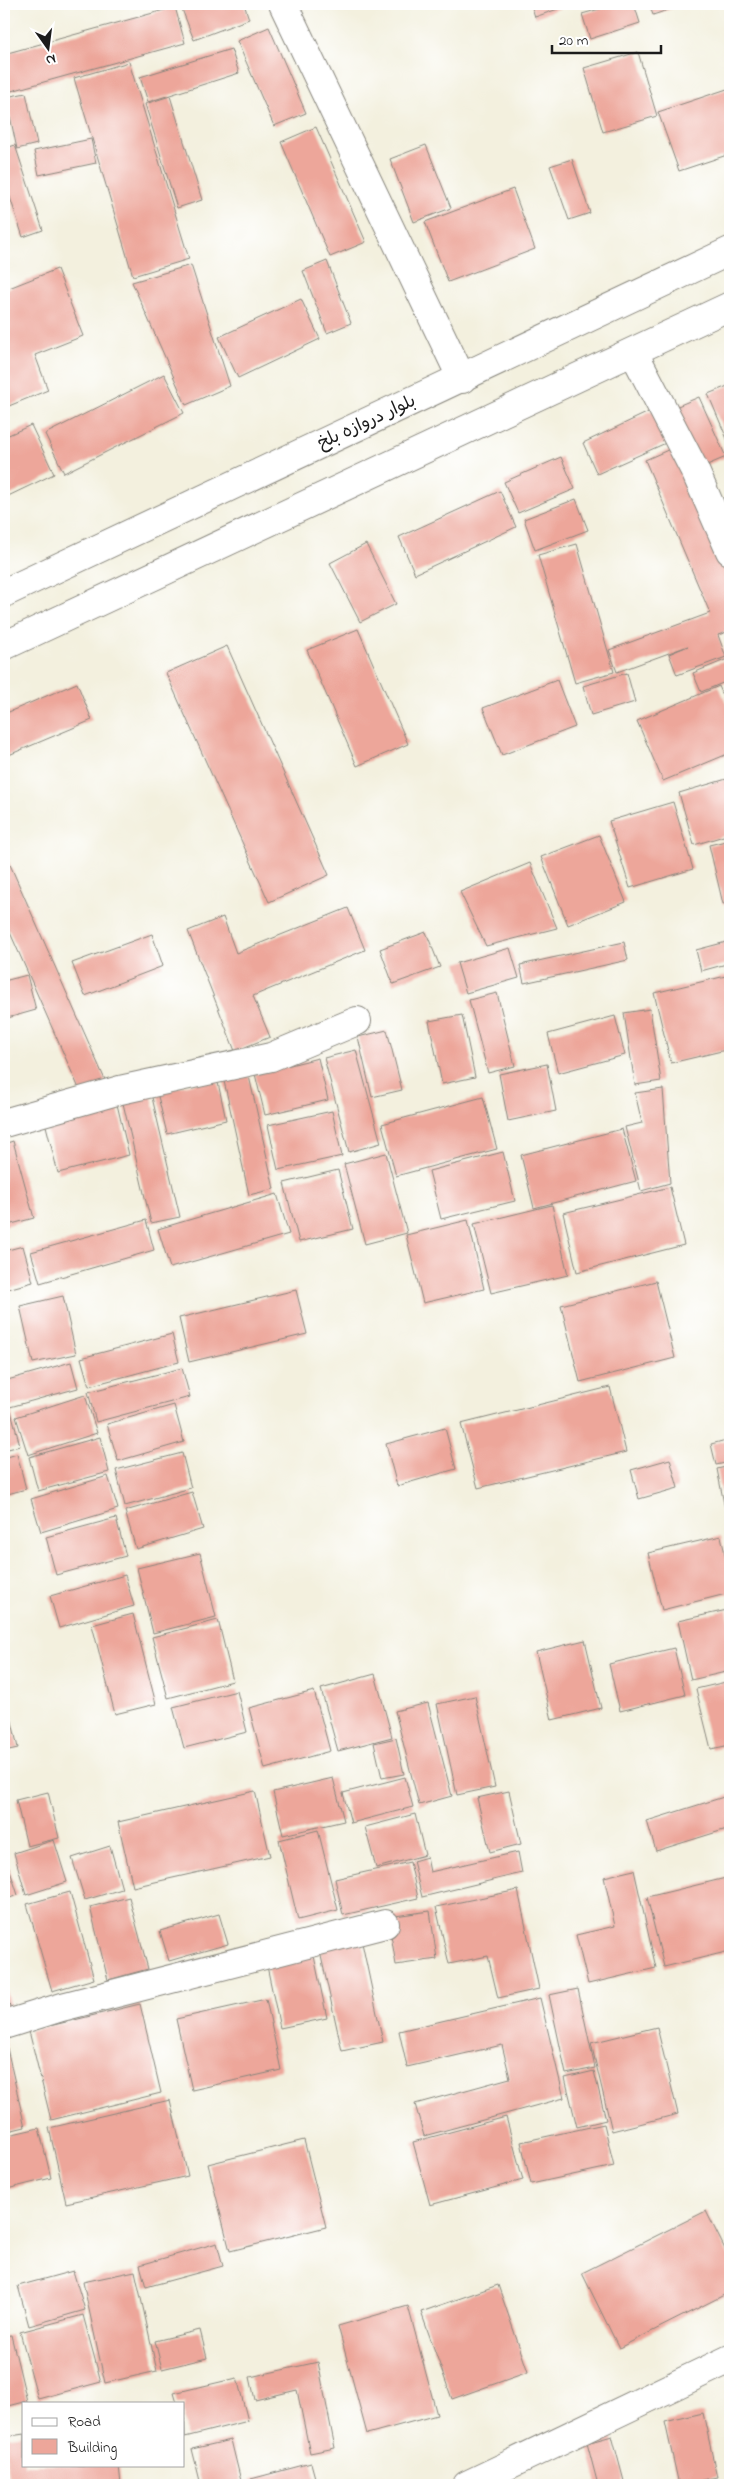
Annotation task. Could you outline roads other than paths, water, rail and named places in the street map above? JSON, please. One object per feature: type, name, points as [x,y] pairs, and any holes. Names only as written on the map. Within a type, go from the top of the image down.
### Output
[{"type":"street","points":[[282,4],[462,379]]},
{"type":"street","name":"بلوار دروازه بلخ","points":[[4,593],[462,379],[730,251]]},
{"type":"street","points":[[4,646],[634,353],[730,306]]},
{"type":"street","points":[[634,353],[695,471],[730,551]]},
{"type":"street","points":[[4,1123],[120,1090],[271,1057],[357,1021]]},
{"type":"street","points":[[4,2025],[62,2007],[385,1924]]},
{"type":"street","points":[[467,2485],[730,2359]]}]
